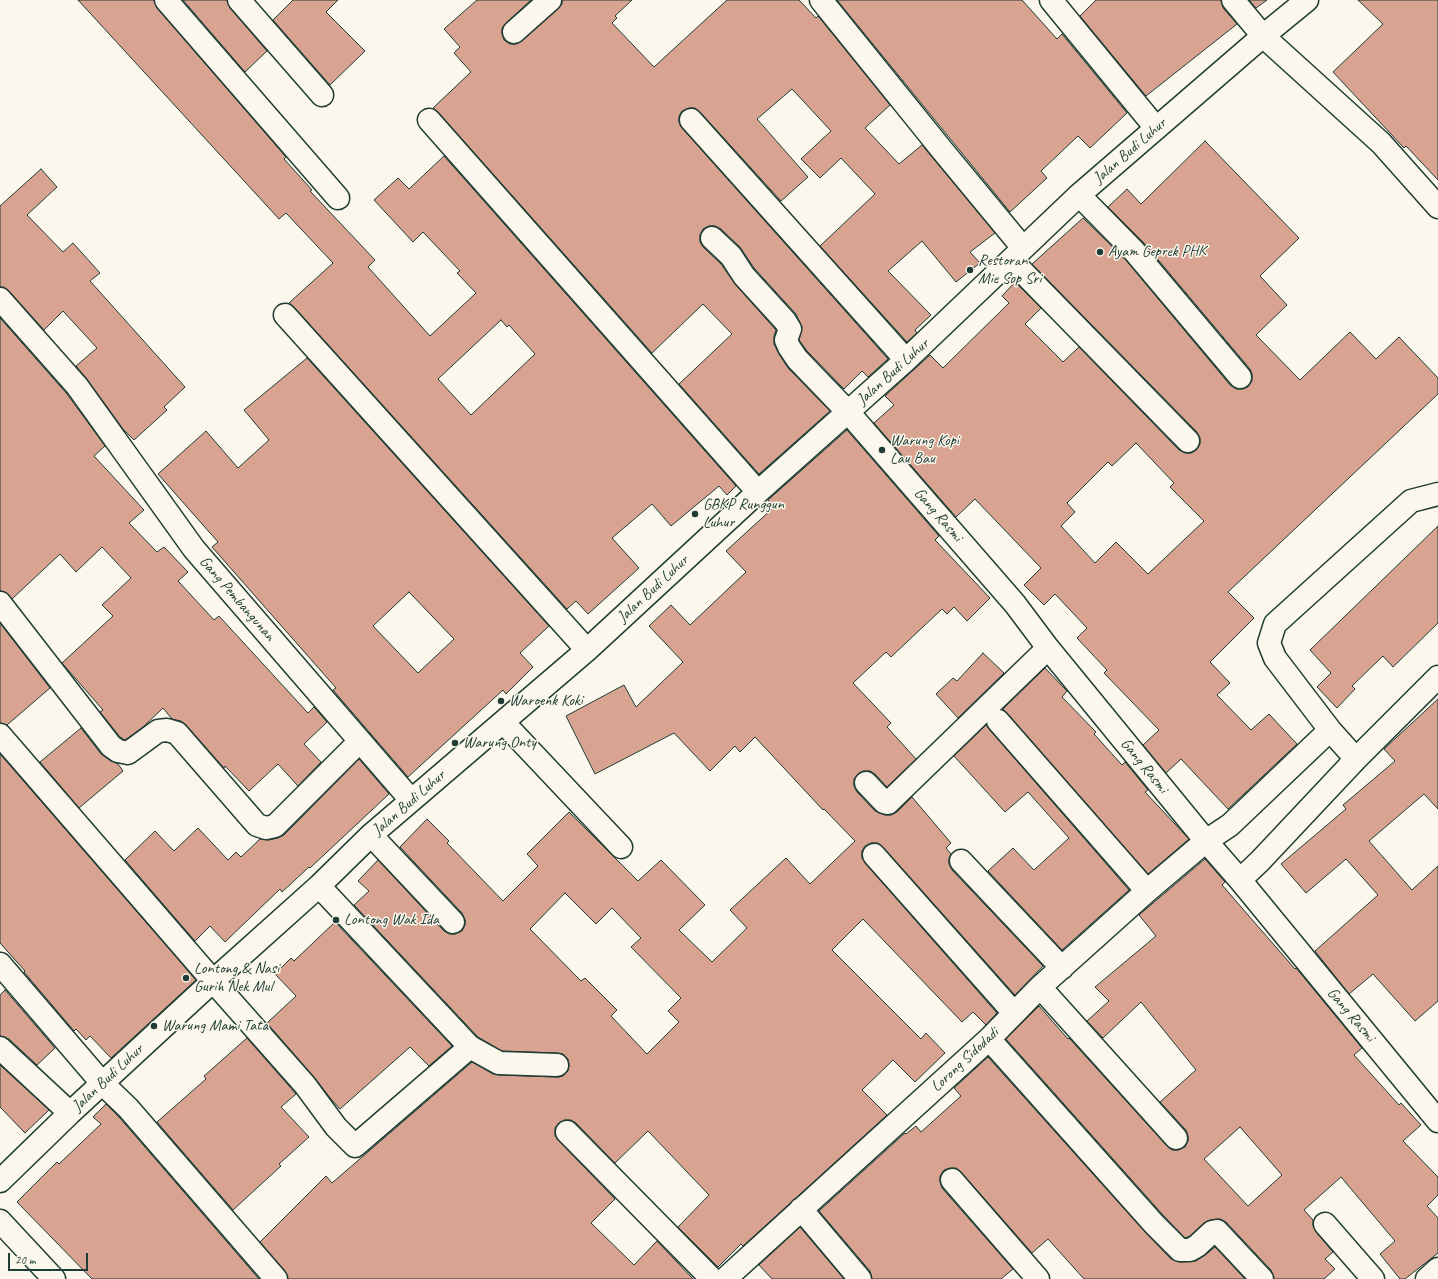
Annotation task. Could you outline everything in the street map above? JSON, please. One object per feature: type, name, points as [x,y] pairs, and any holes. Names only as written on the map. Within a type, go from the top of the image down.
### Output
[{"type":"street","points":[[166,0],[338,198]]},
{"type":"street","points":[[239,0],[322,94]]},
{"type":"street","points":[[514,32],[550,0]]},
{"type":"street","points":[[821,0],[942,150],[1017,254],[1188,441]]},
{"type":"street","points":[[1051,0],[1156,128]]},
{"type":"street","points":[[1234,0],[1263,36],[1381,143],[1438,207]]},
{"type":"street","name":"Jalan Budi Luhur","points":[[0,1181],[212,981],[319,886],[371,836],[587,650],[758,492],[906,360],[1079,195],[1263,36],[1307,0]]},
{"type":"street","points":[[429,120],[758,492]]},
{"type":"street","points":[[691,120],[906,360]]},
{"type":"street","points":[[1079,195],[1134,251],[1240,377]]},
{"type":"street","name":"Gang Rasmi","points":[[712,238],[731,256],[744,276],[785,320],[790,329],[786,340],[788,347],[797,359],[848,412],[1015,604],[1048,648],[1438,1121]]},
{"type":"street","name":"Gang Pembangunan","points":[[0,299],[77,386],[194,549],[411,800]]},
{"type":"street","points":[[285,314],[587,650]]},
{"type":"street","points":[[1356,759],[1330,730],[1275,658],[1269,643],[1275,624],[1411,501],[1438,494]]},
{"type":"street","points":[[0,603],[111,746],[118,751],[128,753],[158,731],[167,730],[177,733],[258,826],[266,828],[275,826],[360,741]]},
{"type":"street","points":[[866,783],[884,802],[888,803],[1048,648]]},
{"type":"street","points":[[1240,880],[1260,862],[1356,759],[1438,677]]},
{"type":"street","points":[[998,721],[1147,891]]},
{"type":"street","points":[[503,722],[621,847]]},
{"type":"street","name":"Lorong Sidodadi","points":[[726,1279],[989,1039],[1040,987],[1147,891],[1206,841],[1230,825],[1330,730]]},
{"type":"street","points":[[0,735],[212,981],[305,1084],[336,1127],[355,1146],[470,1047]]},
{"type":"street","points":[[371,836],[453,922]]},
{"type":"street","points":[[874,855],[1014,1013]]},
{"type":"street","points":[[961,861],[1062,968]]},
{"type":"street","points":[[319,886],[470,1047],[499,1064],[557,1065]]},
{"type":"street","points":[[0,964],[102,1084],[128,1108],[276,1279]]},
{"type":"street","points":[[1040,987],[1176,1138]]},
{"type":"street","points":[[989,1039],[1154,1224],[1180,1250],[1190,1250],[1197,1246],[1212,1232],[1216,1231],[1220,1233],[1262,1279]]},
{"type":"street","points":[[0,1048],[70,1114]]},
{"type":"street","points":[[567,1132],[712,1279]]},
{"type":"street","points":[[952,1180],[1038,1279]]},
{"type":"street","points":[[802,1209],[860,1279]]},
{"type":"street","points":[[0,1221],[54,1279]]},
{"type":"street","points":[[1325,1224],[1373,1279]]},
{"type":"street","points":[[1427,1279],[1438,1269]]},
{"type":"building","points":[[78,0],[154,0],[157,8],[286,157],[284,159],[312,190],[310,191],[375,260],[368,267],[430,336],[476,293],[457,273],[460,271],[423,232],[413,242],[374,200],[398,178],[409,189],[444,156],[736,486],[727,495],[719,486],[671,526],[652,504],[612,538],[639,568],[588,614],[576,601],[567,609],[289,303],[333,263],[286,213],[279,219]],"holes":[[[501,320],[507,327],[509,325],[535,354],[471,415],[438,379]]]},
{"type":"building","points":[[183,0],[227,0],[230,8],[267,51],[245,72]]},
{"type":"building","points":[[293,0],[338,0],[326,12],[365,51],[330,85],[273,20]]},
{"type":"building","points":[[477,0],[531,0],[502,28],[504,40],[510,44],[516,44],[522,41],[558,9],[562,4],[562,0],[632,0],[615,16],[617,18],[612,23],[654,67],[727,0],[799,0],[816,18],[818,16],[890,105],[865,128],[899,164],[922,145],[995,233],[970,252],[980,263],[956,282],[922,241],[888,271],[931,315],[915,330],[917,333],[907,342],[820,246],[875,194],[841,158],[820,178],[801,159],[831,131],[792,89],[757,119],[808,177],[781,201],[700,112],[695,108],[689,108],[682,111],[679,116],[679,122],[682,128],[888,359],[868,377],[862,371],[844,389],[807,351],[799,340],[802,327],[796,314],[754,268],[740,247],[721,229],[715,226],[709,226],[703,229],[700,235],[700,242],[703,247],[721,264],[735,284],[776,330],[774,344],[788,368],[830,411],[759,474],[679,384],[732,334],[703,304],[652,353],[433,108],[471,72],[454,53],[460,47],[444,29]]},
{"type":"building","points":[[837,0],[1022,0],[1057,39],[1062,34],[1127,113],[1090,148],[1078,136],[1041,171],[1047,178],[1010,212]]},
{"type":"building","points":[[1096,0],[1221,0],[1223,8],[1237,24],[1146,96],[1080,16]]},
{"type":"building","points":[[1249,0],[1267,0],[1256,8]]},
{"type":"building","points":[[1358,0],[1438,0],[1438,180],[1406,146],[1404,148],[1333,72],[1383,24]]},
{"type":"building","points":[[1205,141],[1299,238],[1260,276],[1287,305],[1256,335],[1300,380],[1350,332],[1376,359],[1399,337],[1438,378],[1438,394],[1228,592],[1254,618],[1210,662],[1230,683],[1217,695],[1251,730],[1269,714],[1297,744],[1228,809],[1181,759],[1166,773],[1143,745],[1159,730],[1104,673],[1107,670],[1077,638],[1087,628],[1055,594],[1044,605],[1024,585],[1041,568],[975,499],[956,517],[874,423],[894,405],[885,396],[930,355],[943,368],[1009,303],[1002,296],[1015,282],[1041,308],[1025,324],[1063,362],[1079,347],[1179,450],[1185,453],[1191,453],[1196,450],[1200,444],[1200,438],[1197,432],[1032,264],[1083,218],[1125,259],[1230,385],[1236,389],[1248,387],[1252,381],[1250,369],[1144,243],[1108,207],[1127,189],[1141,204]],"holes":[[[1136,443],[1174,483],[1170,487],[1204,521],[1148,574],[1116,542],[1095,563],[1061,526],[1075,512],[1067,503],[1108,462],[1112,466]]]},
{"type":"building","points":[[41,169],[57,187],[27,215],[63,252],[73,243],[100,273],[90,281],[185,387],[164,407],[167,410],[134,440],[123,429],[76,366],[97,348],[63,311],[44,330],[9,291],[4,287],[0,287],[0,206]]},
{"type":"building","points":[[0,318],[67,394],[105,446],[94,456],[144,510],[129,523],[157,552],[164,547],[188,572],[178,581],[214,620],[219,616],[308,713],[314,707],[327,722],[304,744],[321,762],[298,786],[278,764],[249,791],[225,766],[224,768],[186,725],[181,721],[172,719],[163,708],[143,727],[125,740],[120,737],[100,712],[103,710],[62,663],[113,616],[102,605],[131,578],[102,547],[76,572],[60,554],[12,599],[5,592],[0,591]]},
{"type":"building","points":[[307,358],[549,626],[520,653],[533,667],[506,694],[503,690],[408,777],[333,690],[336,688],[212,547],[218,542],[158,474],[206,431],[238,468],[269,440],[244,410]],"holes":[[[409,592],[454,639],[418,673],[373,626]]]},
{"type":"building","points":[[847,430],[939,536],[935,540],[990,598],[967,621],[954,607],[947,614],[942,609],[891,657],[886,652],[853,683],[891,723],[887,727],[916,759],[887,787],[875,774],[870,771],[863,771],[858,774],[854,779],[854,786],[857,792],[875,811],[885,815],[891,815],[897,812],[912,797],[951,843],[946,848],[951,854],[949,864],[952,870],[1043,966],[1015,995],[883,847],[878,843],[871,843],[865,846],[862,851],[862,858],[865,863],[997,1013],[986,1025],[973,1012],[962,1022],[863,919],[832,950],[921,1039],[926,1033],[945,1053],[915,1082],[893,1060],[862,1090],[887,1115],[743,1246],[741,1244],[718,1267],[678,1227],[709,1195],[648,1131],[615,1163],[576,1123],[571,1120],[564,1120],[555,1128],[555,1135],[558,1140],[615,1199],[591,1223],[634,1265],[657,1241],[693,1279],[288,1279],[285,1271],[260,1242],[326,1176],[332,1183],[472,1062],[493,1074],[499,1075],[557,1077],[563,1076],[568,1071],[568,1059],[563,1054],[502,1051],[478,1037],[354,905],[369,891],[358,881],[378,860],[444,931],[449,934],[455,934],[462,931],[465,925],[465,920],[462,913],[400,847],[427,819],[449,841],[447,843],[503,901],[538,866],[527,854],[569,812],[638,881],[661,860],[705,905],[679,930],[712,962],[747,928],[730,910],[786,858],[810,884],[855,841],[824,809],[823,810],[755,737],[740,752],[735,746],[710,771],[674,733],[595,774],[566,716],[624,685],[636,707],[683,662],[649,626],[671,605],[690,625],[746,572],[726,551],[774,507],[768,500]],"holes":[[[565,893],[596,924],[612,908],[641,938],[631,947],[681,998],[668,1011],[679,1022],[647,1054],[611,1016],[617,1010],[585,978],[581,981],[530,929]]]},
{"type":"building","points":[[1438,526],[1438,623],[1393,667],[1383,656],[1352,686],[1355,689],[1337,708],[1317,687],[1331,673],[1310,650]]},
{"type":"building","points":[[0,623],[50,688],[7,725],[0,723]]},
{"type":"building","points":[[983,653],[1004,673],[958,718],[936,694],[953,678],[957,681]]},
{"type":"building","points":[[1045,668],[1067,691],[1062,697],[1096,732],[1094,734],[1122,765],[1125,762],[1148,790],[1145,792],[1189,839],[1148,874],[1003,709]]},
{"type":"building","points":[[1438,699],[1438,809],[1424,794],[1369,841],[1412,890],[1438,866],[1438,1001],[1415,1021],[1373,974],[1349,994],[1315,951],[1378,895],[1346,859],[1306,893],[1281,864],[1346,809],[1343,805],[1395,761],[1384,749]]},
{"type":"building","points":[[986,725],[1129,890],[1062,950],[988,871],[1013,848],[1034,870],[1069,838],[1028,792],[1005,812],[954,756]]},
{"type":"building","points":[[81,728],[101,754],[118,764],[123,771],[79,808],[40,762]]},
{"type":"building","points":[[0,754],[196,980],[111,1058],[90,1036],[86,1040],[76,1029],[74,1031],[0,943]]},
{"type":"building","points":[[359,759],[389,794],[310,868],[309,867],[282,892],[280,889],[225,942],[210,926],[195,941],[125,860],[155,831],[174,851],[198,828],[228,860],[236,852],[241,857],[260,839],[269,840],[284,835]]},
{"type":"building","points":[[1205,859],[1225,882],[1222,885],[1295,969],[1296,968],[1362,1048],[1354,1055],[1399,1105],[1401,1103],[1421,1125],[1403,1141],[1438,1177],[1438,1195],[1427,1206],[1438,1218],[1438,1253],[1405,1279],[1400,1279],[1380,1254],[1395,1241],[1341,1177],[1304,1210],[1313,1220],[1313,1226],[1316,1232],[1333,1252],[1325,1259],[1335,1269],[1324,1279],[1274,1279],[1271,1270],[1226,1222],[1220,1219],[1210,1220],[1204,1223],[1190,1236],[1185,1238],[1006,1039],[1039,1006],[1167,1146],[1172,1150],[1178,1150],[1185,1147],[1188,1141],[1186,1130],[1160,1102],[1196,1070],[1141,1002],[1103,1038],[1087,1021],[1109,1001],[1095,987],[1156,936],[1139,915]],"holes":[[[1240,1127],[1282,1175],[1248,1206],[1204,1159]]]},
{"type":"building","points":[[335,922],[452,1046],[429,1066],[410,1047],[340,1109],[267,1023],[296,996],[275,974],[291,958],[294,961]]},
{"type":"building","points":[[5,990],[55,1048],[37,1065],[9,1039],[0,1036],[0,995]]},
{"type":"building","points":[[247,1038],[296,1094],[281,1107],[309,1137],[279,1164],[281,1166],[233,1210],[157,1122],[206,1079],[204,1076]]},
{"type":"building","points":[[988,1057],[1171,1259],[1180,1262],[1196,1261],[1215,1247],[1245,1279],[1084,1279],[1048,1239],[1032,1253],[961,1172],[956,1168],[950,1168],[944,1170],[940,1176],[942,1188],[1013,1269],[1001,1279],[872,1279],[870,1271],[819,1211],[905,1133],[906,1134],[916,1126],[921,1132],[961,1096],[954,1088]]},
{"type":"building","points":[[0,1065],[49,1110],[25,1133],[0,1107]]},
{"type":"building","points":[[106,1104],[119,1117],[259,1279],[92,1279],[17,1202],[57,1162],[59,1164],[101,1124],[93,1117]]},
{"type":"building","points":[[800,1227],[844,1279],[772,1279],[759,1265]]},
{"type":"place","name":"Ayam Geprek PHK","points":[[1100,252]]},
{"type":"place","name":"Restoran Mie Sop Sri","points":[[970,270]]},
{"type":"place","name":"Warung Kopi Lau Bau","points":[[882,450]]},
{"type":"place","name":"GBKP Runggun Luhur","points":[[695,514]]},
{"type":"place","name":"Waroenk Koki","points":[[501,701]]},
{"type":"place","name":"Warung Onty","points":[[455,743]]},
{"type":"place","name":"Lontong Wak Ida","points":[[336,920]]},
{"type":"place","name":"Lontong & Nasi Gurih Nek Mul","points":[[186,978]]},
{"type":"place","name":"Warung Mami Tata","points":[[154,1026]]}]
